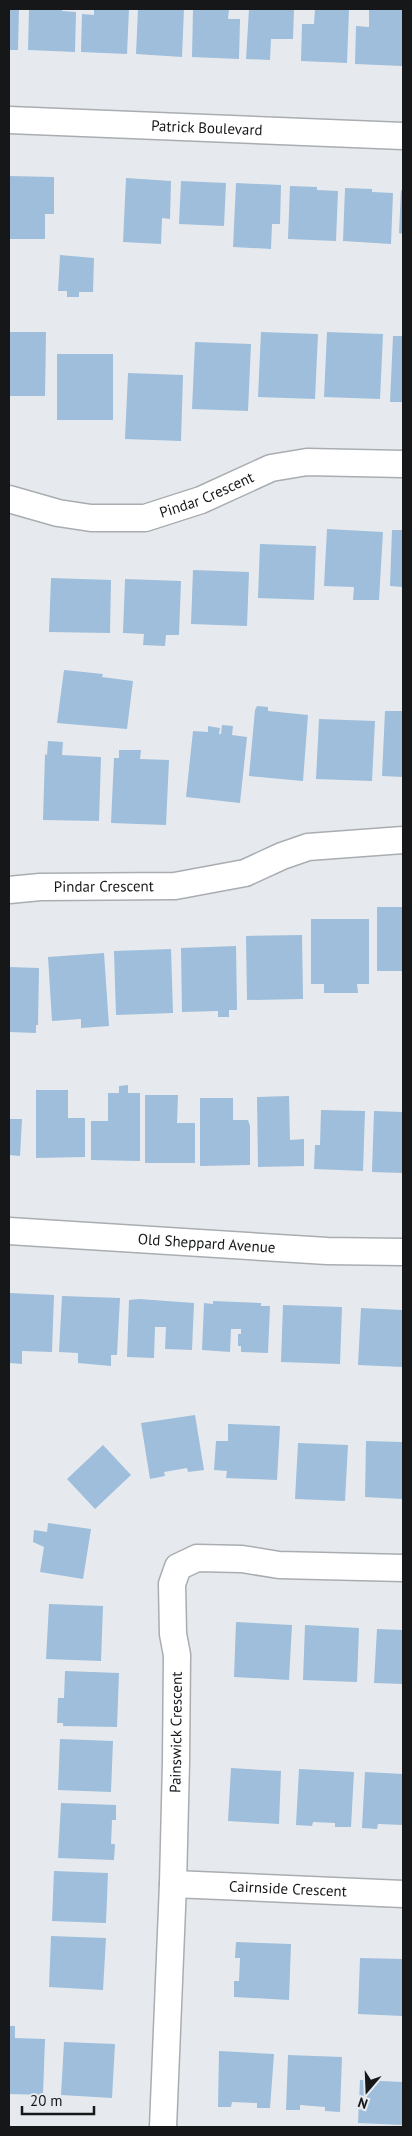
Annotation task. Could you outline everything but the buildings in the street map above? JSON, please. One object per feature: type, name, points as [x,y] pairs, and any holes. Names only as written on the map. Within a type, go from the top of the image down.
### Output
[{"type":"street","name":"Patrick Boulevard","points":[[9,120],[403,136]]},
{"type":"street","name":"Pindar Crescent","points":[[9,499],[58,513],[91,518],[145,518],[201,500],[270,468],[307,462],[403,464]]},
{"type":"street","name":"Pindar Crescent","points":[[9,890],[40,886],[175,886],[244,873],[308,847],[403,840]]},
{"type":"street","name":"Old Sheppard Avenue","points":[[9,1231],[327,1251],[403,1252]]},
{"type":"street","name":"Painswick Crescent","points":[[163,2127],[173,1884],[177,1654],[173,1634],[172,1584],[178,1566],[197,1558],[242,1559],[279,1565],[403,1568]]},
{"type":"street","name":"Cairnside Crescent","points":[[173,1884],[403,1894]]}]
